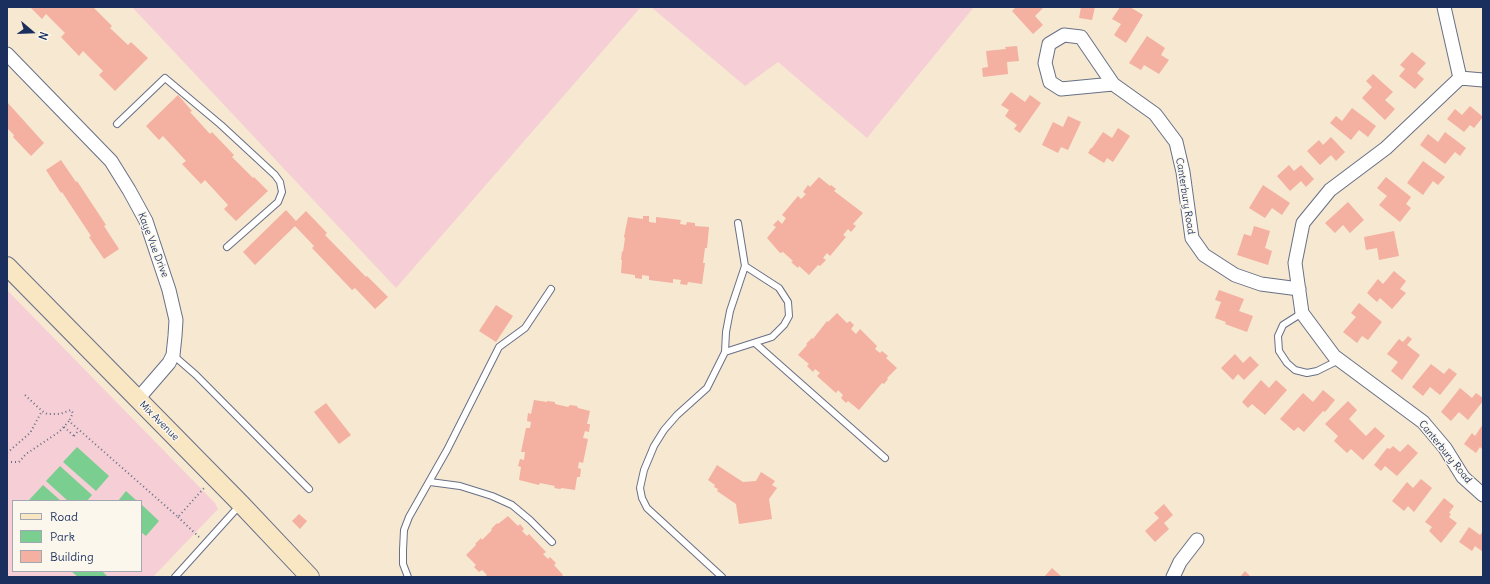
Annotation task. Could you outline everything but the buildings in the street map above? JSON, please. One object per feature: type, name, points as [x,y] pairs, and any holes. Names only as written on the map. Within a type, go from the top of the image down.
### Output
[{"type":"street","points":[[1444,7],[1460,78],[1483,80]]},
{"type":"street","name":"Canterbury Road","points":[[1113,84],[1061,89],[1050,82],[1045,63],[1049,44],[1064,35],[1081,37],[1113,84],[1155,114],[1176,142],[1183,172],[1192,238],[1204,255],[1235,275],[1261,284],[1299,289]]},
{"type":"street","name":"Kaye Vue Drive","points":[[7,54],[110,161],[129,190],[146,221],[169,290],[176,320],[173,355],[169,363],[138,400]]},
{"type":"street","name":"Canterbury Road","points":[[1460,78],[1386,148],[1330,190],[1303,222],[1295,263],[1302,313],[1334,356],[1423,422],[1445,448],[1463,476],[1483,495]]},
{"type":"street","name":"Mix Avenue","points":[[7,266],[241,504],[310,577]]},
{"type":"street","points":[[1173,577],[1180,562],[1196,540]]},
{"type":"lane","points":[[117,124],[165,78],[227,130],[275,175],[280,182],[282,192],[278,202],[227,247]]},
{"type":"lane","points":[[722,577],[647,508],[642,498],[640,488],[644,470],[654,446],[664,430],[677,415],[707,388],[725,352],[726,332],[730,311],[745,266],[738,223]]},
{"type":"lane","points":[[725,352],[772,336],[784,325],[789,316],[788,302],[779,288],[745,266]]},
{"type":"lane","points":[[408,577],[404,564],[403,550],[404,530],[409,517],[430,482],[499,347],[526,328],[551,289]]},
{"type":"lane","points":[[1302,313],[1283,325],[1278,336],[1279,351],[1287,363],[1295,370],[1307,372],[1316,371],[1339,360]]},
{"type":"lane","points":[[755,343],[885,458]]},
{"type":"lane","points":[[173,355],[196,375],[309,489]]},
{"type":"lane","points":[[430,482],[466,488],[492,496],[512,505],[530,520],[552,542]]},
{"type":"lane","points":[[175,577],[241,504]]},
{"type":"path","points":[[7,462],[19,462],[26,454],[59,432],[69,421],[73,413],[71,410],[55,415],[42,411],[25,395]]},
{"type":"path","points":[[7,453],[30,433],[42,411]]},
{"type":"path","points":[[69,421],[206,542]]},
{"type":"path","points":[[64,427],[73,437],[79,430]]},
{"type":"path","points":[[178,517],[204,488]]},
{"type":"shaded area","points":[[132,7],[641,7],[396,288]]},
{"type":"shaded area","points":[[651,7],[974,7],[867,138],[778,62],[745,86]]},
{"type":"shaded area","points":[[7,290],[215,503],[218,509],[153,577],[7,577]]},
{"type":"green space","points":[[77,447],[109,476],[96,491],[63,462]]},
{"type":"green space","points":[[60,466],[92,495],[88,500],[67,500],[46,481]]},
{"type":"green space","points":[[43,485],[60,500],[29,500]]},
{"type":"green space","points":[[126,491],[136,500],[119,500]]},
{"type":"green space","points":[[142,505],[159,521],[146,536],[142,533]]},
{"type":"green space","points":[[72,572],[103,572],[108,577],[78,577]]}]
